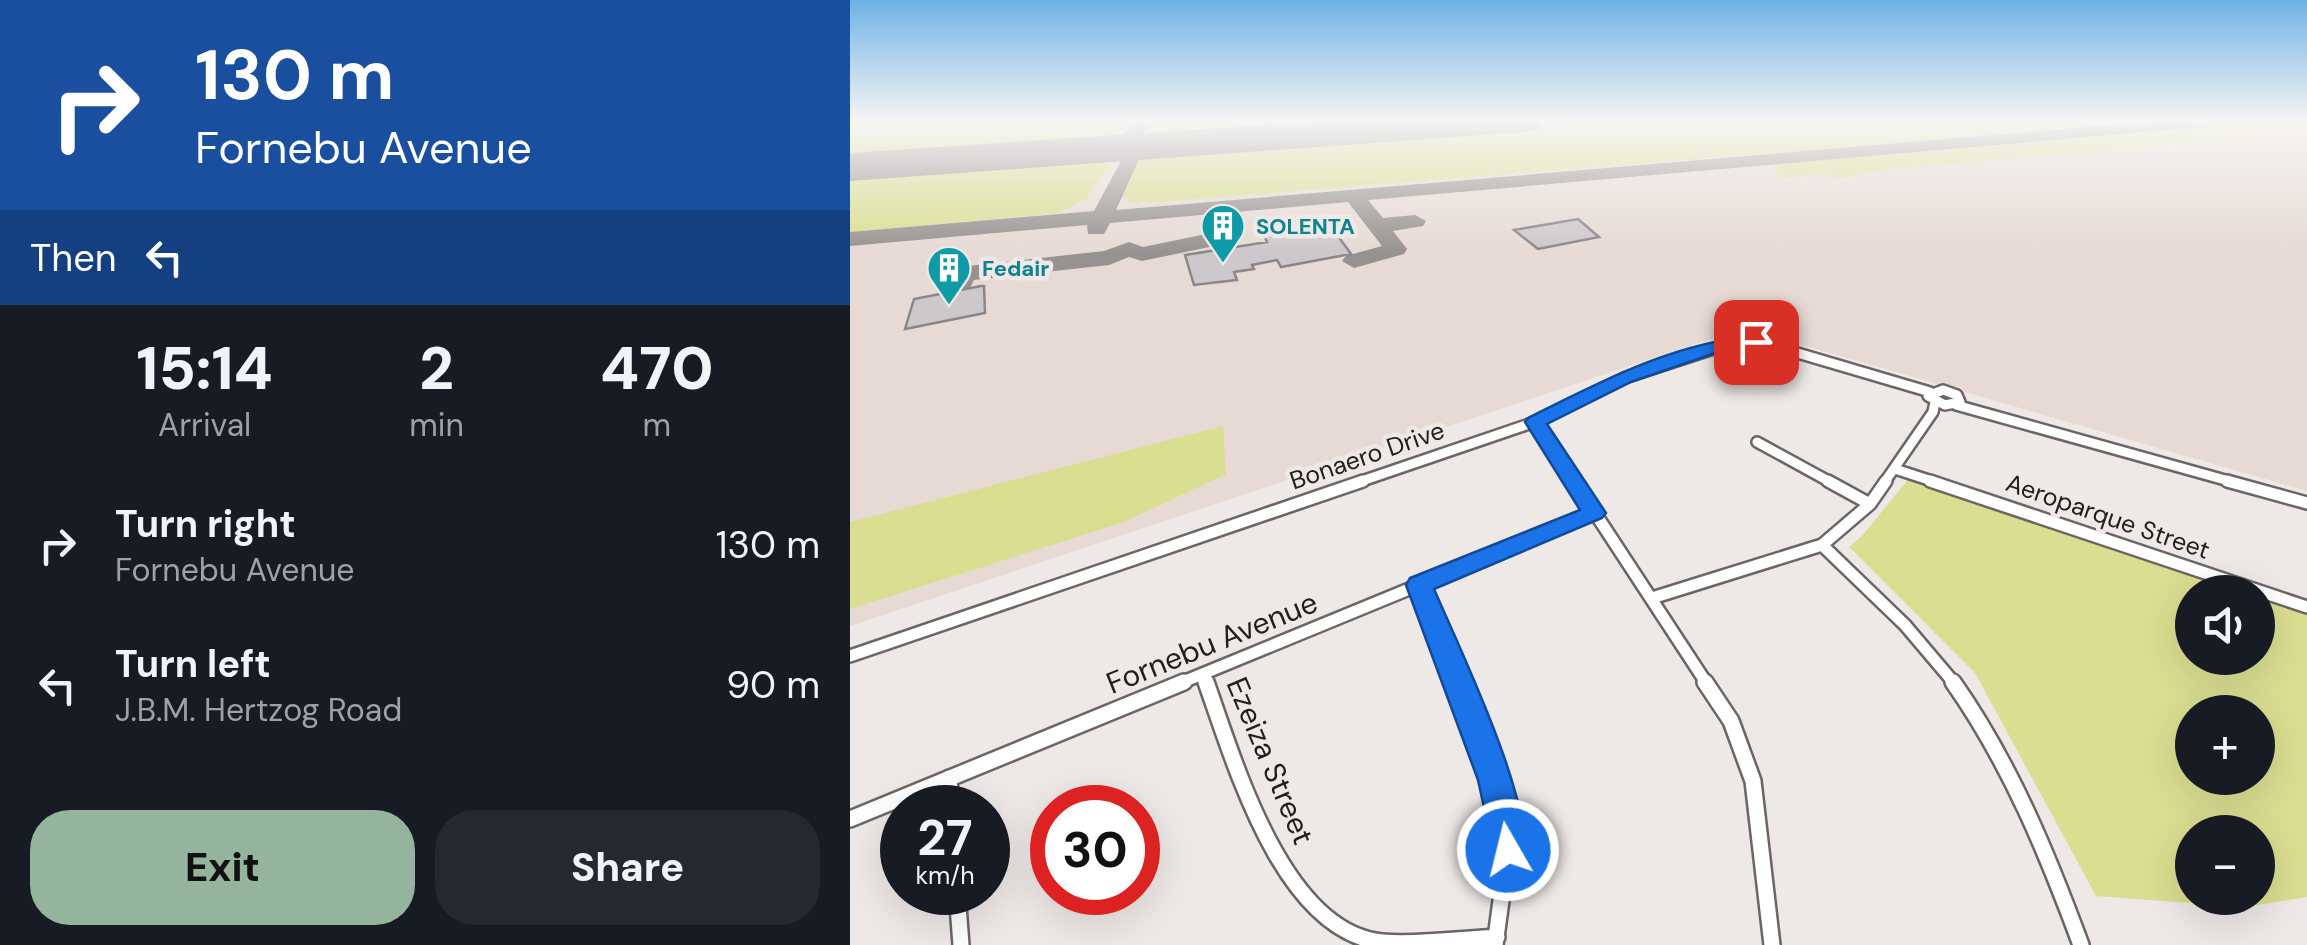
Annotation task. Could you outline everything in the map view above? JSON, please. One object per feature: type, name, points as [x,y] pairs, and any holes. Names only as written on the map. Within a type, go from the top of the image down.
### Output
[{"type":"street","name":"Bonaero Drive","points":[[850,656],[1535,422],[1624,378],[1734,342],[1767,344],[1897,384],[1941,402],[1982,409],[2307,503]]},
{"type":"street","points":[[1652,598],[1822,545],[1870,504],[1941,402]]},
{"type":"street","points":[[1535,422],[1731,721],[1744,751],[1762,840],[1772,945]]},
{"type":"street","points":[[1757,442],[1870,504]]},
{"type":"street","name":"Aeroparque Street","points":[[1895,468],[2307,607]]},
{"type":"street","name":"Fornebu Avenue","points":[[850,819],[1594,513]]},
{"type":"street","points":[[1822,545],[1929,653],[1962,696],[2032,822],[2081,945]]},
{"type":"street","points":[[1419,585],[1503,805],[1508,850],[1496,941]]},
{"type":"street","name":"Ezeiza Street","points":[[1203,674],[1254,808],[1300,889],[1332,924],[1361,939],[1380,942],[1496,941]]},
{"type":"street","points":[[949,778],[949,785]]},
{"type":"street","points":[[959,915],[961,945]]},
{"type":"shaded area","points":[[850,164],[2307,164],[2307,491],[1743,328],[850,626]]},
{"type":"green space","points":[[1055,164],[1111,164],[1085,200],[1057,213],[850,232],[850,179]]},
{"type":"green space","points":[[1137,164],[1632,164],[1159,202],[1131,202],[1120,194]]},
{"type":"green space","points":[[1776,164],[1949,164],[1881,170],[1838,179],[1828,174],[1784,178],[1772,168]]},
{"type":"green space","points":[[1223,426],[1226,474],[1124,522],[850,609],[850,522]]},
{"type":"green space","points":[[1910,477],[2195,575],[2175,575],[2175,675],[2275,675],[2275,603],[2307,614],[2307,897],[2275,902],[2275,815],[2175,815],[2175,902],[2096,896],[1975,673],[1849,547]]},
{"type":"building","points":[[1578,219],[1599,237],[1538,249],[1514,230]]},
{"type":"building","points":[[1330,225],[1351,254],[1281,267],[1277,260],[1234,272],[1237,280],[1194,285],[1185,255],[1267,242],[1264,235]]},
{"type":"building","name":"Fedair","points":[[984,286],[985,313],[905,329],[914,299]]},
{"type":"taxiway","points":[[1102,217],[1128,164]]},
{"type":"taxiway","points":[[1102,217],[1715,164]]},
{"type":"taxiway","points":[[1354,261],[1396,249],[1358,201],[1359,197]]},
{"type":"taxiway","points":[[850,239],[1102,217]]},
{"type":"taxiway","points":[[1096,229],[1102,217]]},
{"type":"taxiway","points":[[1376,223],[1386,226],[1415,221]]},
{"type":"taxiway","points":[[1129,250],[1142,254],[1216,239]]},
{"type":"taxiway","points":[[958,289],[960,277],[968,273],[1109,258],[1129,249]]},
{"type":"runway","points":[[850,167],[892,164]]},
{"type":"place","name":"SOLENTA","points":[[1223,264]]},
{"type":"place","name":"Fedair","points":[[949,306]]},
{"type":"route","points":[[1508,850],[1508,829],[1495,780],[1419,585],[1594,513],[1535,422],[1624,378],[1704,349],[1756,342]]}]
